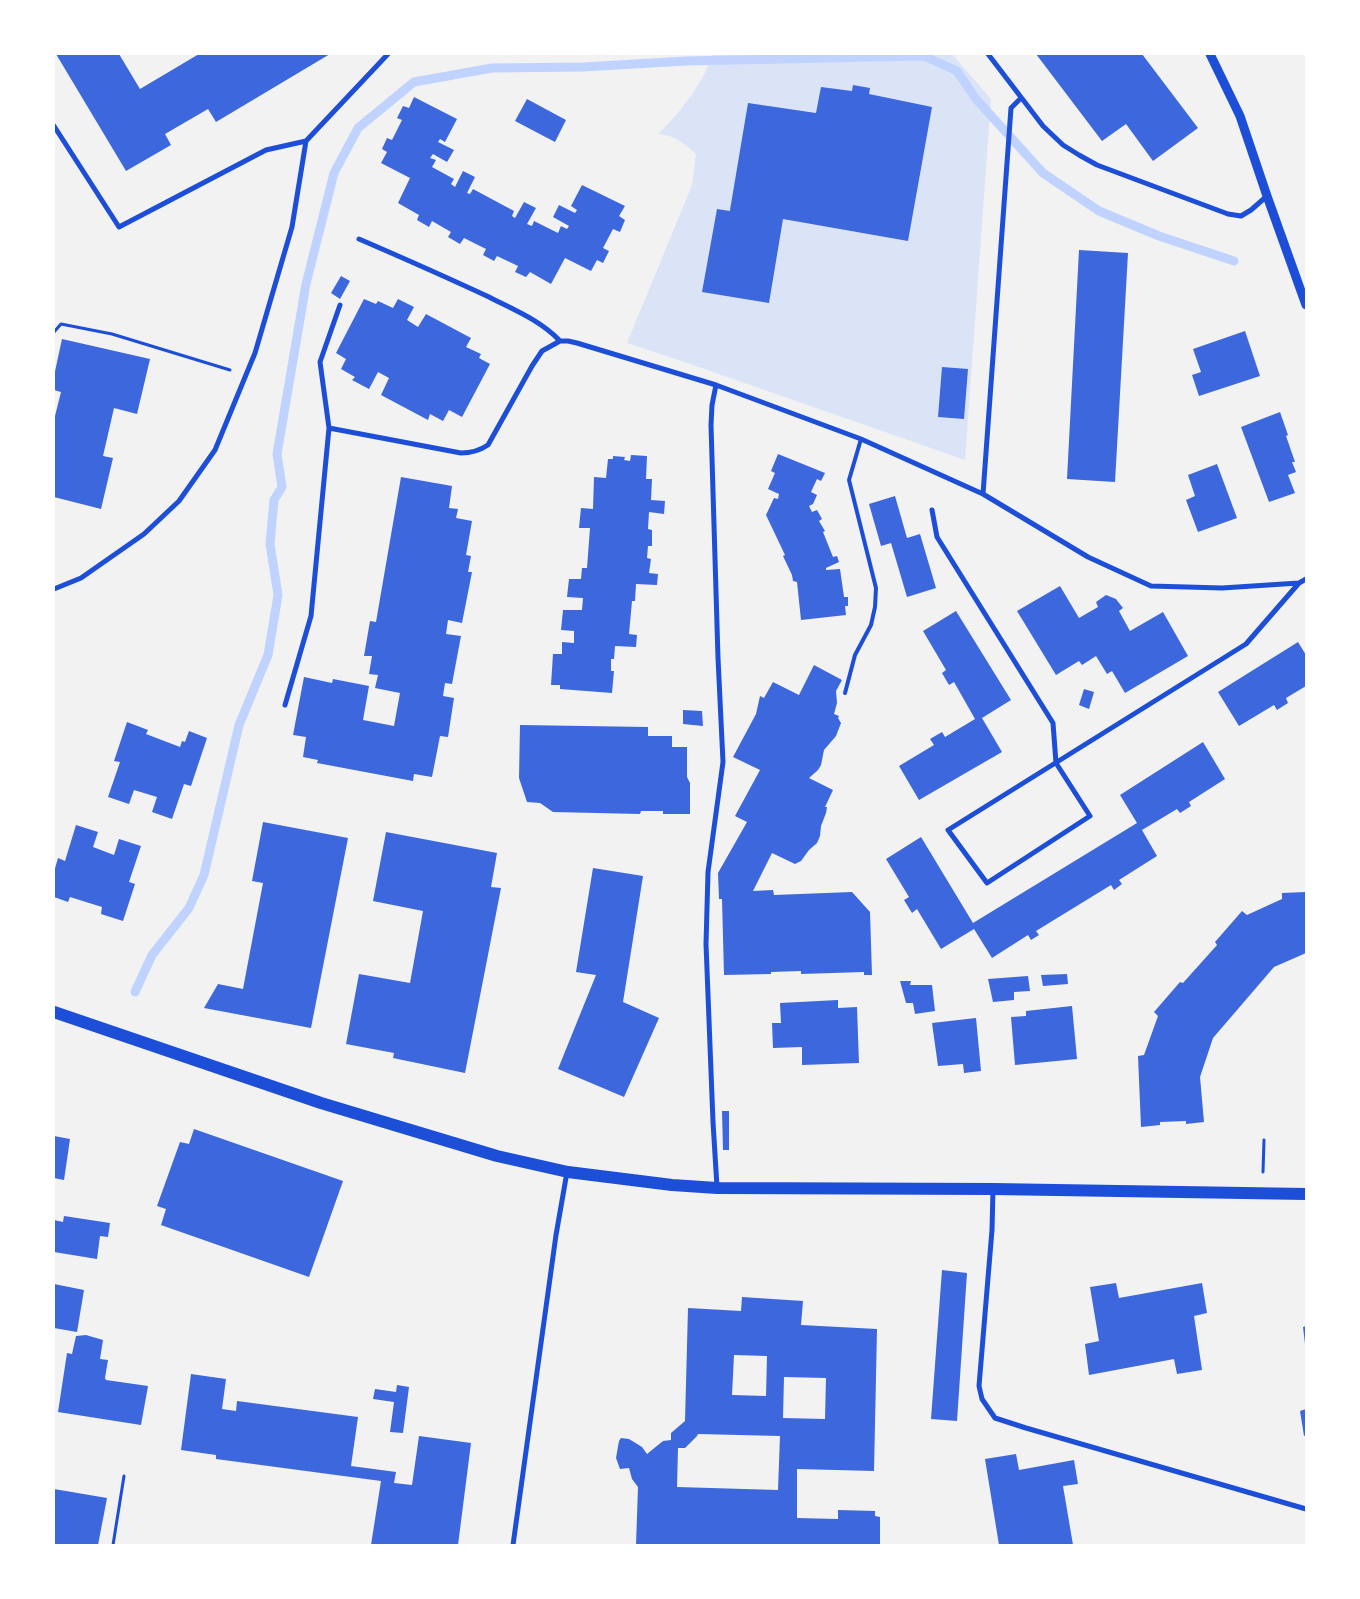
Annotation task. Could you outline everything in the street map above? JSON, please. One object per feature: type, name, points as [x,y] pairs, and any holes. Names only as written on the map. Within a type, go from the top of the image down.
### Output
[{"type":"main road","points":[[54,1012],[320,1103],[497,1156],[568,1172],[672,1185],[717,1188],[993,1189],[1306,1194]]},
{"type":"street","points":[[54,126],[119,227],[266,150],[306,141],[388,54]]},
{"type":"street","points":[[988,54],[1043,126],[1063,145],[1097,165],[1228,214],[1241,216],[1267,196]]},
{"type":"street","points":[[1210,54],[1240,116],[1306,305]]},
{"type":"street","points":[[983,494],[1011,108],[1022,98]]},
{"type":"street","points":[[54,589],[81,578],[144,534],[179,501],[215,450],[255,353],[292,227],[306,141]]},
{"type":"street","points":[[359,239],[455,281],[536,320],[560,341]]},
{"type":"street","points":[[285,705],[311,616],[329,428],[320,362],[340,306]]},
{"type":"street","points":[[329,428],[461,453],[480,450],[488,445],[532,366],[542,352],[560,341],[568,341],[716,385],[861,439],[983,494],[1088,557],[1151,586],[1222,588],[1299,583]]},
{"type":"street","points":[[716,385],[711,425],[723,762],[708,872],[706,944],[717,1188]]},
{"type":"street","points":[[932,510],[937,537],[1053,722],[1056,763],[1090,816],[987,883],[948,830],[1056,763],[1246,644],[1299,583],[1306,579]]},
{"type":"street","points":[[513,1545],[556,1235],[568,1172]]},
{"type":"street","points":[[993,1189],[992,1230],[979,1386],[982,1399],[996,1418],[1306,1509]]},
{"type":"lane","points":[[845,693],[855,655],[871,625],[875,607],[876,588],[849,480],[861,439]]},
{"type":"path","points":[[54,332],[61,324],[112,334],[246,375]]},
{"type":"path","points":[[1264,1140],[1264,1151]]},
{"type":"path","points":[[113,1545],[124,1476]]},
{"type":"shaded area","points":[[713,54],[952,54],[991,99],[965,460],[627,343],[692,185],[696,154],[678,140],[658,134],[697,87]]},
{"type":"building","points":[[56,54],[119,54],[140,89],[199,54],[330,54],[216,122],[208,109],[165,134],[171,145],[126,171]]},
{"type":"building","points":[[1036,54],[1142,54],[1198,128],[1153,161],[1126,124],[1102,141]]},
{"type":"building","points":[[853,85],[870,88],[869,94],[932,107],[908,241],[783,219],[769,303],[702,292],[717,209],[730,211],[748,103],[816,113],[821,87],[852,91]]},
{"type":"building","points":[[414,97],[457,119],[445,142],[440,139],[438,142],[454,150],[447,162],[433,154],[430,158],[436,160],[432,167],[454,179],[451,184],[455,187],[463,171],[475,177],[467,193],[470,194],[473,189],[514,211],[512,216],[515,218],[524,202],[536,208],[527,224],[532,226],[534,221],[558,233],[561,226],[567,229],[569,226],[553,217],[559,205],[575,213],[577,210],[571,206],[582,185],[625,206],[619,216],[625,220],[620,232],[613,229],[603,248],[609,251],[603,263],[597,260],[591,271],[565,258],[551,284],[530,272],[526,277],[515,272],[518,266],[497,256],[494,261],[483,255],[486,249],[464,238],[460,244],[448,237],[451,232],[432,221],[429,227],[417,220],[419,215],[398,203],[410,178],[381,163],[387,152],[382,149],[387,138],[392,140],[402,120],[397,118],[403,106],[409,108]]},
{"type":"building","points":[[527,99],[566,120],[555,142],[515,121]]},
{"type":"building","points":[[1079,250],[1128,253],[1115,482],[1067,479]]},
{"type":"building","points":[[341,276],[350,281],[340,299],[331,293]]},
{"type":"building","points":[[364,299],[376,304],[378,301],[393,308],[398,299],[414,307],[407,320],[418,327],[426,314],[471,338],[466,347],[481,354],[479,358],[490,364],[462,417],[449,410],[443,421],[430,414],[428,420],[381,395],[389,378],[378,372],[369,389],[352,380],[355,377],[341,369],[346,359],[336,353]]},
{"type":"building","points":[[1245,331],[1260,376],[1199,396],[1192,375],[1201,372],[1193,349]]},
{"type":"building","points":[[62,339],[150,359],[137,414],[114,408],[103,456],[113,458],[101,509],[54,497],[54,420],[61,392],[54,390],[54,376]]},
{"type":"building","points":[[942,367],[968,369],[964,419],[938,417]]},
{"type":"building","points":[[1280,412],[1295,462],[1292,462],[1296,472],[1288,475],[1295,493],[1269,502],[1241,427]]},
{"type":"building","points":[[778,454],[825,473],[821,481],[817,479],[811,492],[817,495],[813,504],[809,506],[812,512],[817,510],[822,519],[819,521],[825,531],[823,532],[833,557],[837,556],[839,562],[826,568],[826,570],[840,569],[844,597],[848,597],[848,606],[845,606],[846,615],[801,620],[797,582],[793,581],[783,556],[785,555],[766,515],[774,498],[778,499],[779,494],[768,489],[775,473],[771,471]]},
{"type":"building","points":[[631,455],[647,456],[646,479],[652,479],[651,500],[665,501],[664,514],[649,512],[648,529],[652,530],[652,546],[648,546],[647,558],[651,559],[649,573],[658,574],[657,585],[636,584],[635,601],[632,601],[629,634],[637,635],[636,647],[615,646],[614,659],[611,659],[611,671],[614,671],[612,693],[560,689],[560,685],[551,685],[553,654],[562,654],[562,642],[574,643],[574,631],[561,630],[563,610],[582,610],[583,598],[567,597],[569,579],[581,579],[582,568],[587,568],[590,528],[579,528],[581,508],[593,509],[594,477],[606,478],[608,459],[613,459],[613,456],[625,457],[624,460],[630,461]]},
{"type":"building","points":[[1217,464],[1237,518],[1198,532],[1186,500],[1195,496],[1188,475]]},
{"type":"building","points":[[401,477],[452,486],[449,508],[458,509],[456,518],[472,521],[466,555],[471,556],[468,572],[472,572],[462,623],[448,620],[446,634],[461,636],[452,684],[445,683],[443,696],[454,698],[448,737],[440,736],[432,777],[414,774],[413,781],[317,763],[318,760],[303,757],[306,737],[293,735],[304,677],[332,683],[333,679],[369,686],[363,720],[394,726],[400,693],[375,688],[378,675],[369,674],[372,656],[364,656],[370,621],[376,622]]},
{"type":"building","points":[[895,496],[907,538],[920,534],[936,588],[907,597],[891,543],[881,546],[869,504]]},
{"type":"building","points":[[1060,586],[1079,618],[1098,607],[1096,602],[1106,595],[1116,599],[1123,608],[1119,611],[1130,631],[1163,612],[1188,656],[1125,693],[1112,671],[1107,674],[1096,656],[1082,665],[1079,661],[1056,675],[1017,611]]},
{"type":"building","points":[[956,611],[1011,700],[982,718],[1002,752],[919,800],[899,766],[934,745],[930,739],[942,732],[945,737],[975,719],[954,682],[949,685],[942,673],[946,670],[923,631]]},
{"type":"building","points":[[1298,642],[1306,655],[1306,686],[1286,698],[1288,703],[1277,710],[1274,705],[1239,726],[1218,692]]},
{"type":"building","points":[[814,665],[842,680],[836,691],[837,703],[834,714],[839,716],[838,718],[841,723],[836,736],[824,750],[821,765],[809,778],[833,790],[825,807],[827,807],[826,813],[817,843],[801,861],[795,864],[772,853],[753,891],[773,890],[774,895],[852,892],[870,912],[872,975],[864,975],[864,972],[801,974],[801,971],[724,975],[722,899],[719,899],[718,873],[747,822],[735,816],[760,770],[733,757],[756,714],[760,696],[764,698],[773,682],[799,695]]},
{"type":"building","points":[[1084,689],[1094,692],[1089,709],[1079,705]]},
{"type":"building","points":[[683,710],[702,711],[703,726],[683,724]]},
{"type":"building","points":[[127,722],[148,730],[146,734],[180,747],[182,741],[185,742],[189,731],[207,738],[191,786],[184,784],[172,819],[152,812],[157,797],[134,790],[129,804],[108,797],[120,762],[114,761]]},
{"type":"building","points":[[520,725],[648,727],[648,736],[672,736],[672,747],[687,747],[690,814],[663,814],[663,811],[641,811],[640,814],[553,812],[540,803],[527,802],[519,778]]},
{"type":"building","points":[[1203,742],[1225,779],[1189,802],[1191,806],[1180,813],[1177,809],[1142,830],[1157,856],[1119,880],[1122,884],[1114,890],[1111,885],[1036,931],[1039,935],[1031,940],[1028,935],[992,958],[974,929],[941,949],[917,909],[912,913],[904,900],[909,897],[886,859],[921,837],[973,923],[1137,823],[1120,795]]},
{"type":"building","points":[[263,822],[348,838],[311,1028],[204,1008],[218,984],[243,989],[263,883],[252,881]]},
{"type":"building","points":[[76,825],[98,832],[93,847],[114,855],[119,839],[141,846],[129,882],[135,884],[123,921],[101,914],[102,907],[70,897],[68,902],[54,897],[54,872],[58,858],[65,861]]},
{"type":"building","points":[[386,832],[497,853],[491,887],[501,888],[465,1073],[393,1058],[394,1053],[346,1044],[359,974],[410,983],[423,911],[373,901]]},
{"type":"building","points":[[593,868],[643,876],[623,1002],[659,1018],[624,1097],[558,1069],[596,975],[576,972]]},
{"type":"building","points":[[1306,892],[1306,953],[1274,967],[1213,1038],[1200,1077],[1204,1122],[1186,1124],[1186,1121],[1160,1122],[1160,1125],[1141,1127],[1138,1056],[1144,1055],[1158,1016],[1154,1012],[1180,982],[1183,983],[1217,945],[1215,942],[1242,911],[1247,915],[1282,899],[1282,893]]},
{"type":"building","points":[[1067,974],[1068,984],[1043,986],[1041,975]]},
{"type":"building","points":[[1028,976],[1030,991],[1014,992],[1014,1000],[993,1002],[988,979]]},
{"type":"building","points":[[900,981],[911,981],[910,985],[932,985],[935,1011],[915,1014],[913,1003],[906,1003]]},
{"type":"building","points":[[838,1000],[838,1008],[857,1007],[859,1063],[802,1065],[802,1047],[773,1048],[772,1023],[781,1023],[780,1003]]},
{"type":"building","points":[[1072,1006],[1077,1059],[1015,1065],[1011,1017],[1026,1016],[1026,1011]]},
{"type":"building","points":[[976,1018],[981,1071],[964,1073],[963,1064],[938,1066],[932,1023]]},
{"type":"building","points":[[722,1111],[729,1111],[729,1150],[723,1150]]},
{"type":"building","points":[[194,1129],[343,1181],[309,1277],[161,1225],[166,1209],[157,1206],[180,1142],[189,1144]]},
{"type":"building","points":[[54,1136],[70,1139],[64,1180],[54,1178]]},
{"type":"building","points":[[64,1216],[110,1223],[108,1237],[100,1236],[97,1259],[54,1252],[54,1220],[63,1222]]},
{"type":"building","points":[[942,1270],[967,1273],[957,1421],[931,1419]]},
{"type":"building","points":[[1116,1283],[1119,1298],[1202,1283],[1207,1313],[1194,1316],[1202,1370],[1177,1374],[1174,1359],[1089,1375],[1085,1344],[1099,1341],[1090,1287]]},
{"type":"building","points":[[54,1284],[84,1290],[77,1332],[54,1328]]},
{"type":"building","points":[[742,1297],[803,1301],[801,1325],[877,1329],[874,1471],[797,1469],[797,1518],[838,1519],[838,1510],[875,1511],[875,1516],[880,1517],[880,1545],[636,1545],[638,1487],[632,1479],[629,1468],[620,1469],[616,1458],[619,1441],[621,1438],[629,1439],[642,1447],[647,1454],[663,1441],[671,1440],[671,1433],[685,1421],[688,1308],[741,1311]],"holes":[[[734,1355],[767,1356],[766,1396],[732,1395]],[[784,1377],[826,1378],[825,1419],[783,1418]],[[698,1434],[780,1436],[778,1490],[677,1487],[678,1448],[685,1448]]]},
{"type":"building","points":[[1306,1326],[1306,1343],[1305,1344],[1303,1327]]},
{"type":"building","points":[[86,1335],[103,1340],[100,1359],[108,1360],[106,1380],[148,1386],[141,1425],[58,1412],[67,1353],[72,1354],[76,1336]]},
{"type":"building","points":[[191,1374],[226,1379],[222,1409],[236,1411],[237,1401],[358,1417],[351,1466],[396,1472],[394,1483],[412,1485],[419,1436],[471,1443],[458,1545],[371,1545],[381,1481],[216,1459],[216,1455],[181,1450]]},
{"type":"building","points":[[397,1385],[409,1387],[403,1433],[390,1432],[394,1402],[373,1399],[375,1389],[396,1392]]},
{"type":"building","points":[[1306,1409],[1306,1435],[1304,1436],[1300,1411]]},
{"type":"building","points":[[1016,1454],[1019,1470],[1074,1460],[1078,1484],[1063,1486],[1073,1545],[999,1545],[985,1459]]},
{"type":"building","points":[[54,1489],[107,1498],[98,1545],[54,1545]]},
{"type":"waterway","points":[[135,992],[152,955],[189,908],[204,875],[239,725],[268,655],[278,595],[270,544],[274,500],[282,487],[277,454],[306,284],[334,173],[358,128],[414,82],[492,68],[583,67],[686,61],[924,56],[957,71],[976,99],[1043,173],[1099,211],[1159,236],[1234,261]]}]
